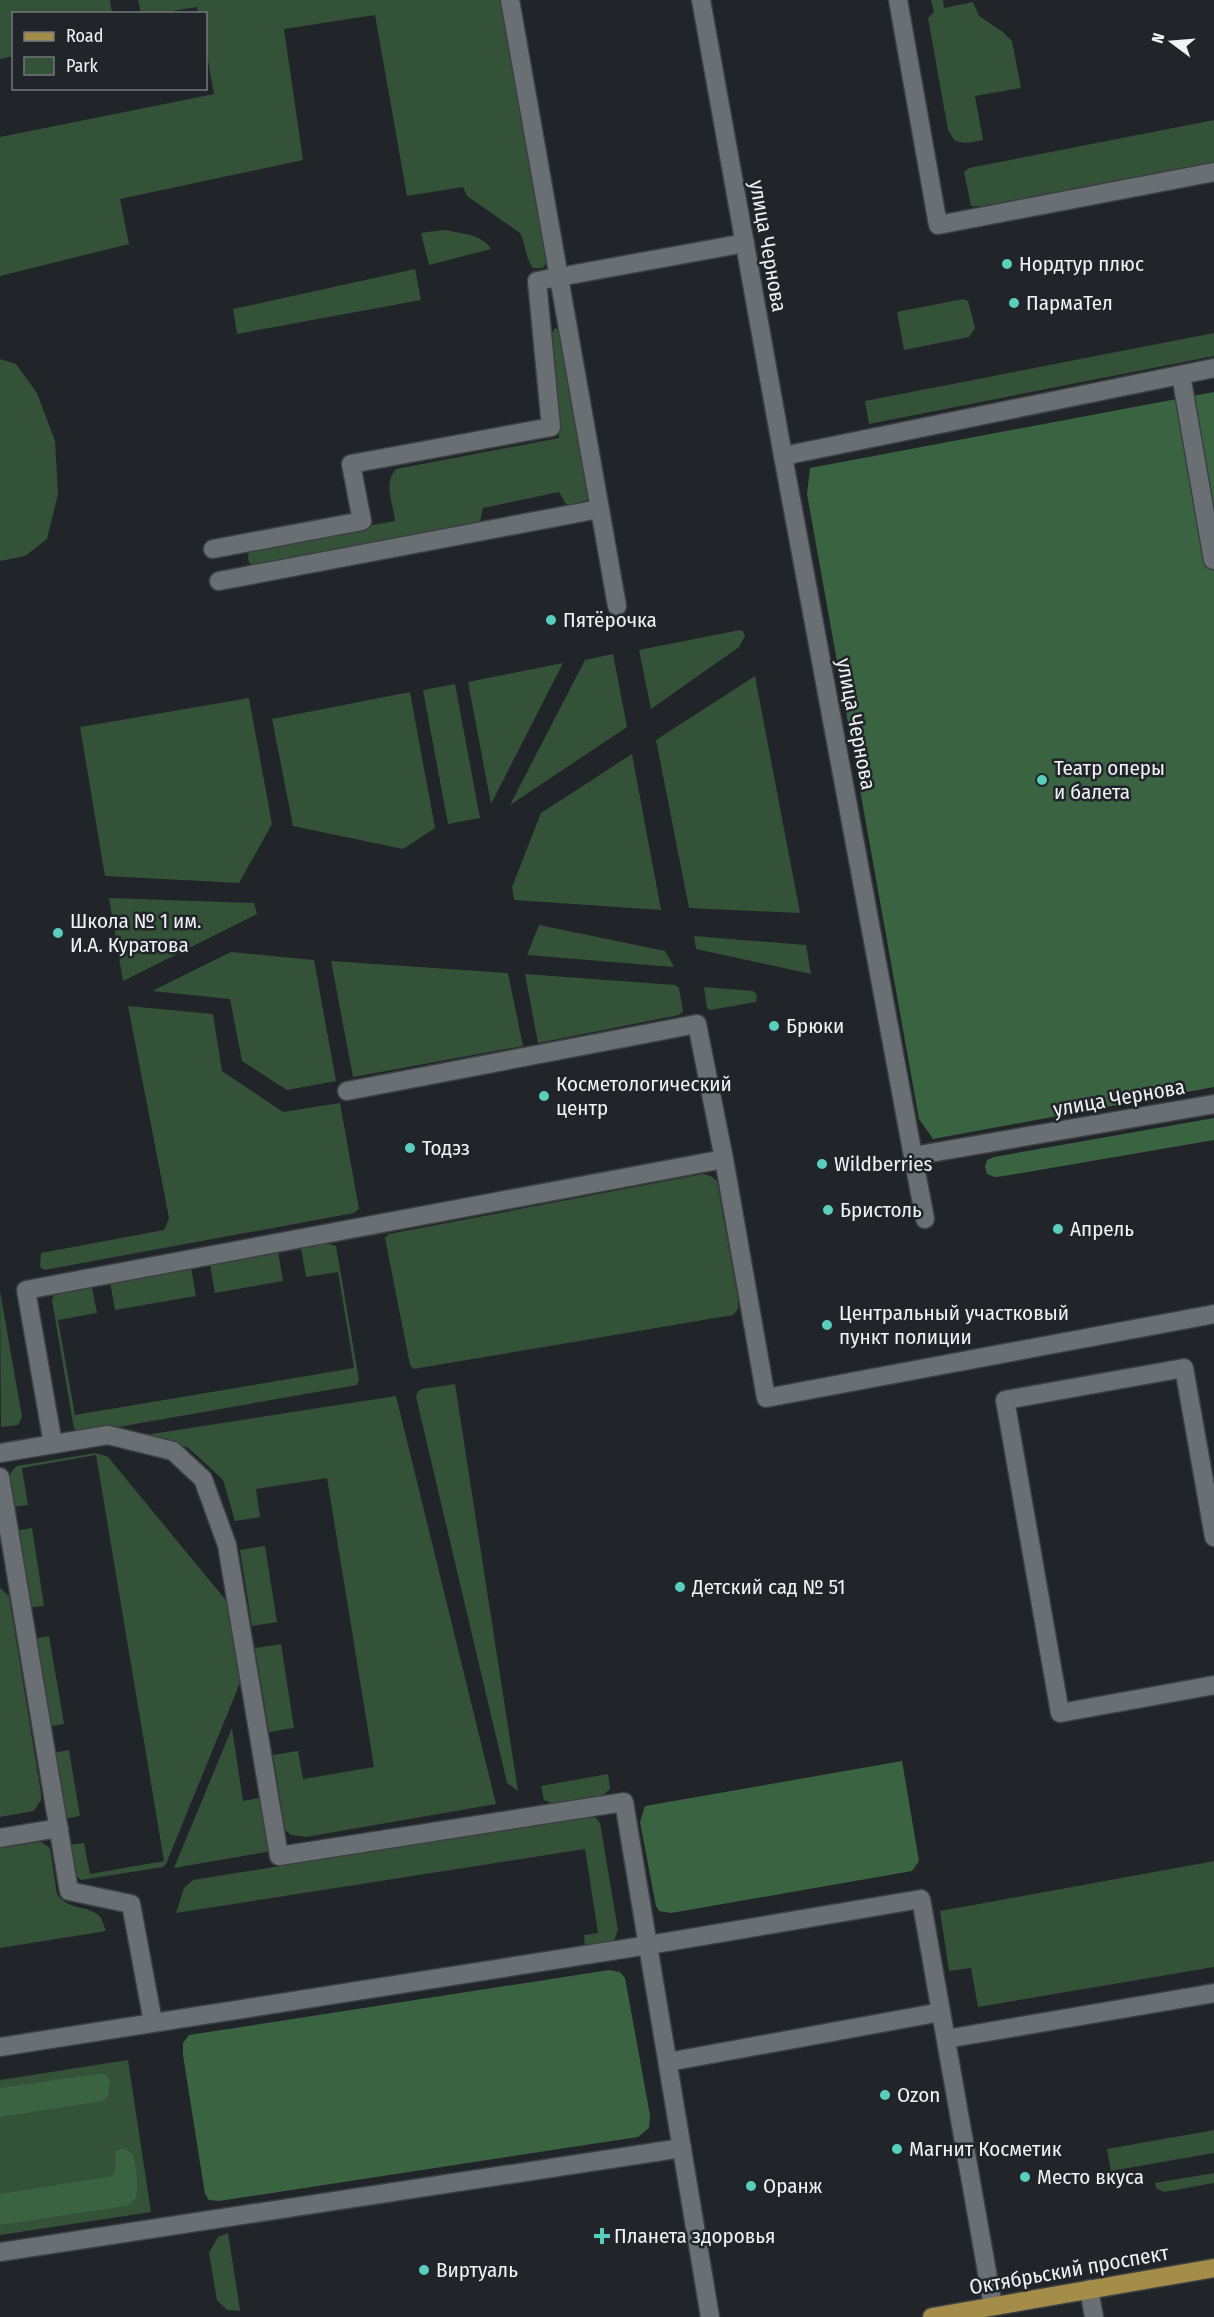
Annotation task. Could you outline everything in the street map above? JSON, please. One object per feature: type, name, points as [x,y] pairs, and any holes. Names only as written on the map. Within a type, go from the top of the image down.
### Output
[{"type":"main road","name":"Октябрьский проспект","points":[[933,2317],[1214,2268]]},
{"type":"street","points":[[510,0],[617,606]]},
{"type":"street","name":"улица Чернова","points":[[701,0],[913,1156],[1214,1104]]},
{"type":"street","points":[[898,0],[939,225],[1214,172]]},
{"type":"street","points":[[213,549],[362,521],[351,464],[551,427],[537,281],[745,243]]},
{"type":"street","points":[[783,456],[1214,368]]},
{"type":"street","points":[[1181,375],[1213,561]]},
{"type":"street","points":[[219,581],[599,509]]},
{"type":"street","points":[[347,1091],[697,1024],[724,1159],[766,1398],[1214,1314]]},
{"type":"street","points":[[913,1156],[925,1219]]},
{"type":"street","points":[[53,1444],[26,1290],[724,1159]]},
{"type":"street","points":[[1214,1537],[1184,1368],[1005,1400],[1060,1713],[1214,1685]]},
{"type":"street","points":[[0,1453],[108,1435],[173,1451],[203,1479],[226,1545],[279,1856],[624,1802],[710,2317]]},
{"type":"street","points":[[0,1477],[8,1568],[59,1828],[69,1891],[131,1904],[153,2022]]},
{"type":"street","points":[[0,1838],[59,1828]]},
{"type":"street","points":[[0,2047],[649,1945],[921,1899],[993,2306]]},
{"type":"street","points":[[946,2039],[1214,1993]]},
{"type":"street","points":[[668,2062],[941,2012]]},
{"type":"street","points":[[0,2252],[682,2148]]},
{"type":"street","points":[[1089,2289],[1094,2317]]},
{"type":"green space","points":[[0,0],[110,0],[112,12],[12,12],[12,56],[0,59]]},
{"type":"green space","points":[[138,0],[501,0],[548,260],[543,268],[533,268],[520,233],[467,196],[463,187],[407,196],[375,15],[284,29],[303,160],[120,199],[129,244],[0,276],[0,137],[214,94],[207,55],[207,12],[198,12],[197,7],[167,12],[141,12]]},
{"type":"green space","points":[[931,0],[943,0],[944,8],[973,2],[979,16],[1012,41],[1021,88],[975,96],[983,140],[958,142],[948,130],[928,18],[934,12]]},
{"type":"green space","points":[[1214,120],[1214,162],[982,206],[971,206],[964,172],[969,168]]},
{"type":"green space","points":[[444,230],[476,237],[491,249],[429,265],[421,233]]},
{"type":"green space","points":[[415,269],[421,300],[237,334],[233,309]]},
{"type":"green space","points":[[963,299],[968,301],[975,328],[969,337],[904,350],[897,312]]},
{"type":"green space","points":[[555,328],[561,330],[590,494],[587,500],[571,505],[566,504],[559,492],[483,508],[480,521],[475,525],[253,566],[248,557],[250,550],[257,546],[395,521],[389,487],[396,469],[559,438],[550,337]]},
{"type":"green space","points":[[1214,333],[1214,356],[869,424],[865,401]]},
{"type":"green space","points":[[0,359],[16,364],[37,393],[55,441],[58,494],[47,539],[25,556],[0,561]]},
{"type":"green space","points":[[1214,392],[1214,1087],[933,1139],[919,1119],[807,494],[810,468]]},
{"type":"green space","points":[[740,630],[745,636],[739,647],[651,709],[639,650]]},
{"type":"green space","points":[[613,654],[627,727],[510,805],[585,660]]},
{"type":"green space","points":[[563,663],[491,804],[468,682]]},
{"type":"green space","points":[[755,676],[800,913],[689,908],[656,740]]},
{"type":"green space","points":[[455,684],[480,818],[448,824],[423,690]]},
{"type":"green space","points":[[410,692],[435,828],[403,849],[293,826],[272,719]]},
{"type":"green space","points":[[249,698],[272,824],[239,883],[105,876],[80,727]]},
{"type":"green space","points":[[632,754],[661,910],[514,900],[512,887],[541,813]]},
{"type":"green space","points":[[109,898],[254,903],[257,914],[123,981]]},
{"type":"green space","points":[[539,925],[665,951],[674,967],[527,955]]},
{"type":"green space","points":[[694,936],[806,945],[811,974],[696,949]]},
{"type":"green space","points":[[231,952],[314,960],[336,1081],[287,1090],[242,1061],[230,999],[152,991]]},
{"type":"green space","points":[[331,961],[508,973],[523,1046],[353,1077]]},
{"type":"green space","points":[[525,974],[675,985],[679,988],[683,1011],[679,1015],[538,1043]]},
{"type":"green space","points":[[704,987],[753,991],[757,995],[756,1002],[710,1010],[707,1008]]},
{"type":"green space","points":[[128,1006],[213,1014],[222,1071],[283,1112],[340,1103],[359,1209],[354,1213],[44,1270],[40,1267],[41,1253],[164,1230],[169,1218]]},
{"type":"green space","points":[[1214,1118],[1214,1140],[1004,1176],[995,1177],[987,1174],[985,1167],[987,1160],[994,1157]]},
{"type":"green space","points":[[703,1174],[717,1181],[738,1299],[738,1309],[733,1315],[413,1369],[410,1365],[385,1238],[389,1234]]},
{"type":"green space","points":[[324,1243],[336,1246],[359,1380],[357,1385],[84,1433],[74,1429],[52,1300],[55,1293],[92,1287],[97,1313],[58,1320],[75,1415],[354,1368],[338,1272],[306,1277],[301,1247]]},
{"type":"green space","points":[[278,1252],[283,1281],[215,1293],[210,1264]]},
{"type":"green space","points":[[191,1267],[196,1296],[115,1310],[110,1282]]},
{"type":"green space","points":[[0,1291],[22,1417],[18,1425],[1,1427]]},
{"type":"green space","points":[[455,1384],[518,1791],[507,1783],[416,1397],[418,1391],[422,1389]]},
{"type":"green space","points":[[396,1396],[496,1804],[306,1837],[291,1835],[285,1830],[273,1755],[298,1751],[303,1779],[374,1767],[327,1478],[256,1489],[260,1517],[235,1521],[223,1480],[203,1461],[187,1447],[139,1436]]},
{"type":"green space","points":[[96,1453],[108,1457],[229,1604],[242,1678],[166,1864],[163,1867],[81,1880],[74,1874],[69,1845],[84,1843],[90,1874],[164,1861],[96,1455],[22,1468],[28,1505],[12,1507],[8,1485],[10,1475],[17,1466]]},
{"type":"green space","points":[[32,1528],[44,1606],[27,1608],[14,1531]]},
{"type":"green space","points":[[265,1546],[277,1622],[252,1626],[240,1550]]},
{"type":"green space","points":[[0,1588],[9,1596],[41,1800],[34,1811],[0,1817]]},
{"type":"green space","points":[[49,1636],[64,1724],[47,1727],[32,1639]]},
{"type":"green space","points":[[281,1644],[294,1728],[269,1732],[255,1648]]},
{"type":"green space","points":[[232,1728],[243,1801],[264,1797],[272,1851],[174,1868]]},
{"type":"green space","points":[[69,1750],[80,1816],[63,1819],[52,1753]]},
{"type":"green space","points":[[902,1761],[919,1861],[912,1871],[671,1913],[659,1911],[656,1906],[640,1822],[645,1806]]},
{"type":"green space","points":[[608,1774],[610,1789],[603,1795],[560,1803],[544,1800],[541,1786]]},
{"type":"green space","points":[[590,1816],[596,1818],[600,1823],[618,1930],[614,1941],[585,1947],[584,1935],[598,1933],[585,1849],[176,1913],[184,1888],[193,1880]]},
{"type":"green space","points":[[41,1842],[50,1848],[57,1894],[66,1903],[97,1914],[102,1919],[106,1931],[0,1948],[0,1848]]},
{"type":"green space","points":[[1214,1861],[1214,1967],[978,2007],[971,1968],[949,1971],[940,1911]]},
{"type":"green space","points":[[609,1970],[620,1972],[625,1978],[650,2115],[649,2128],[638,2137],[219,2201],[209,2200],[205,2194],[183,2055],[183,2043],[189,2035]]},
{"type":"green space","points":[[128,2060],[151,2212],[0,2235],[0,2080]]},
{"type":"green space","points":[[104,2074],[110,2080],[108,2096],[103,2101],[0,2117],[0,2088]]},
{"type":"green space","points":[[1214,2130],[1214,2153],[1111,2171],[1107,2149]]},
{"type":"green space","points":[[119,2149],[129,2151],[135,2162],[137,2193],[126,2206],[0,2225],[0,2194],[113,2176],[116,2168],[115,2152]]},
{"type":"green space","points":[[1214,2173],[1214,2183],[1164,2192],[1156,2188],[1155,2183]]},
{"type":"green space","points":[[228,2233],[240,2311],[227,2310],[217,2300],[209,2253],[218,2237]]},
{"type":"place","name":"Нордтур плюс","points":[[1007,264]]},
{"type":"place","name":"ПармаТел","points":[[1014,303]]},
{"type":"place","name":"Пятёрочка","points":[[551,620]]},
{"type":"place","name":"Театр оперы и балета","points":[[1042,780]]},
{"type":"place","name":"Школа № 1 им. И.А. Куратова","points":[[58,933]]},
{"type":"place","name":"Брюки","points":[[774,1026]]},
{"type":"place","name":"Косметологический центр","points":[[544,1096]]},
{"type":"place","name":"Тодэз","points":[[410,1148]]},
{"type":"place","name":"Wildberries","points":[[822,1164]]},
{"type":"place","name":"Бристоль","points":[[828,1210]]},
{"type":"place","name":"Апрель","points":[[1058,1229]]},
{"type":"place","name":"Центральный участковый пункт полиции","points":[[827,1325]]},
{"type":"place","name":"Детский сад № 51","points":[[680,1587]]},
{"type":"place","name":"Ozon","points":[[885,2095]]},
{"type":"place","name":"Магнит Косметик","points":[[897,2149]]},
{"type":"place","name":"Место вкуса","points":[[1025,2177]]},
{"type":"place","name":"Оранж","points":[[751,2186]]},
{"type":"place","name":"Планета здоровья","points":[[602,2236]]},
{"type":"place","name":"Виртуаль","points":[[424,2270]]}]
